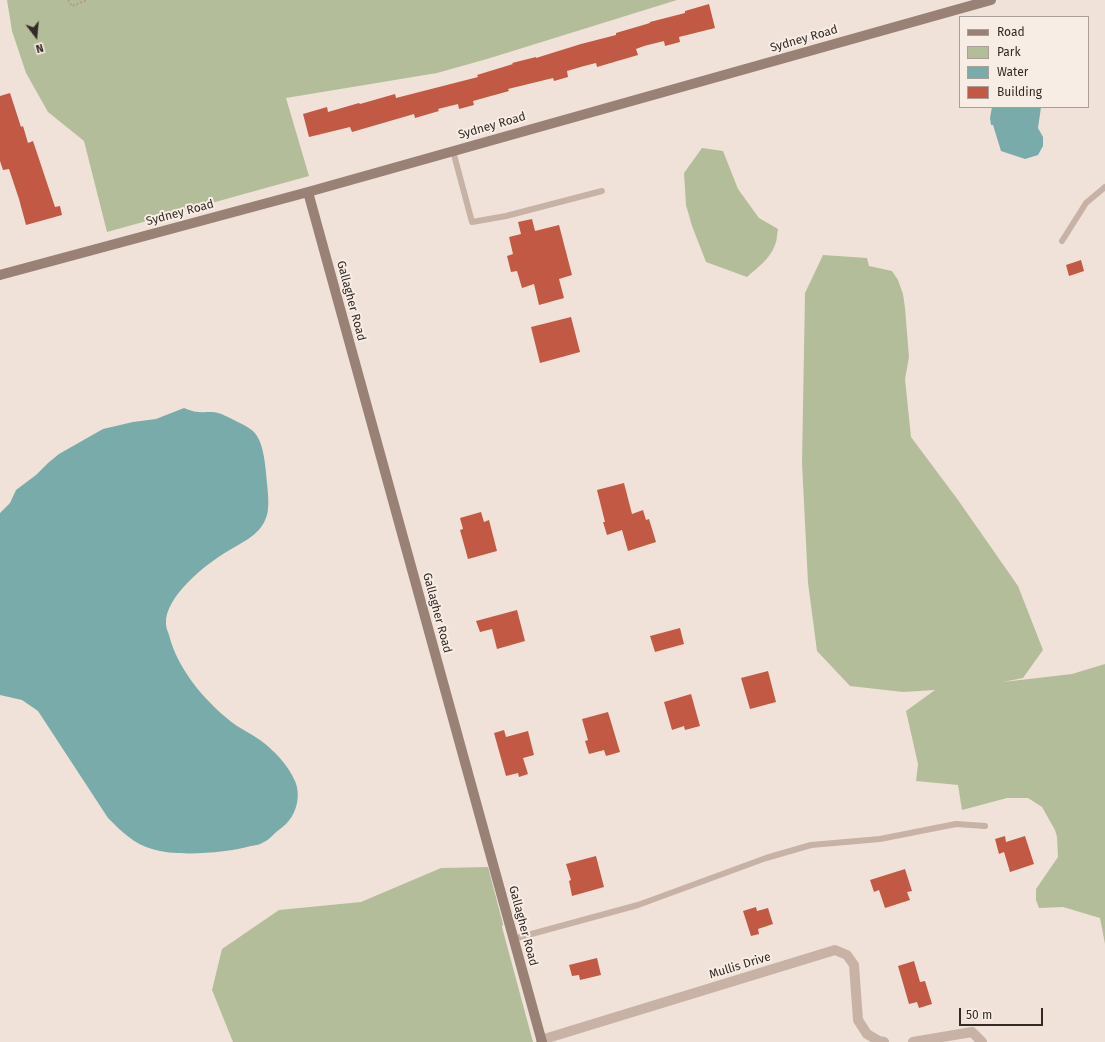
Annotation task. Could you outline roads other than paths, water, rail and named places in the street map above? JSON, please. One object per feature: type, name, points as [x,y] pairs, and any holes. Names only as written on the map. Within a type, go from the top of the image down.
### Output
[{"type":"street","name":"Sydney Road","points":[[0,274],[308,192],[991,0]]},
{"type":"street","name":"Gallagher Road","points":[[308,192],[541,1041]]},
{"type":"street","name":"Mullis Drive","points":[[541,1041],[835,950],[847,955],[854,966],[858,1020],[867,1034],[879,1041],[884,1042]]},
{"type":"street","points":[[913,1042],[972,1032],[982,1042]]},
{"type":"lane","points":[[453,151],[472,222],[506,216],[602,191]]},
{"type":"lane","points":[[1062,240],[1086,203],[1105,187]]},
{"type":"lane","points":[[514,939],[638,905],[766,858],[811,845],[880,838],[956,824],[985,826]]},
{"type":"water","points":[[992,108],[1041,108],[1038,128],[1043,137],[1043,146],[1038,155],[1025,159],[1001,151],[993,125],[991,125],[990,118]]},
{"type":"water","points":[[184,408],[195,412],[213,412],[222,414],[246,426],[255,433],[261,444],[264,459],[268,494],[268,510],[261,528],[256,533],[219,556],[199,572],[179,592],[167,614],[167,628],[179,661],[196,686],[226,718],[260,740],[275,753],[292,775],[298,792],[297,804],[290,820],[266,841],[258,845],[228,851],[202,853],[174,853],[152,849],[139,844],[128,836],[108,818],[38,711],[22,700],[0,695],[0,513],[10,503],[16,490],[36,475],[59,454],[103,429],[133,422],[156,419]]}]
